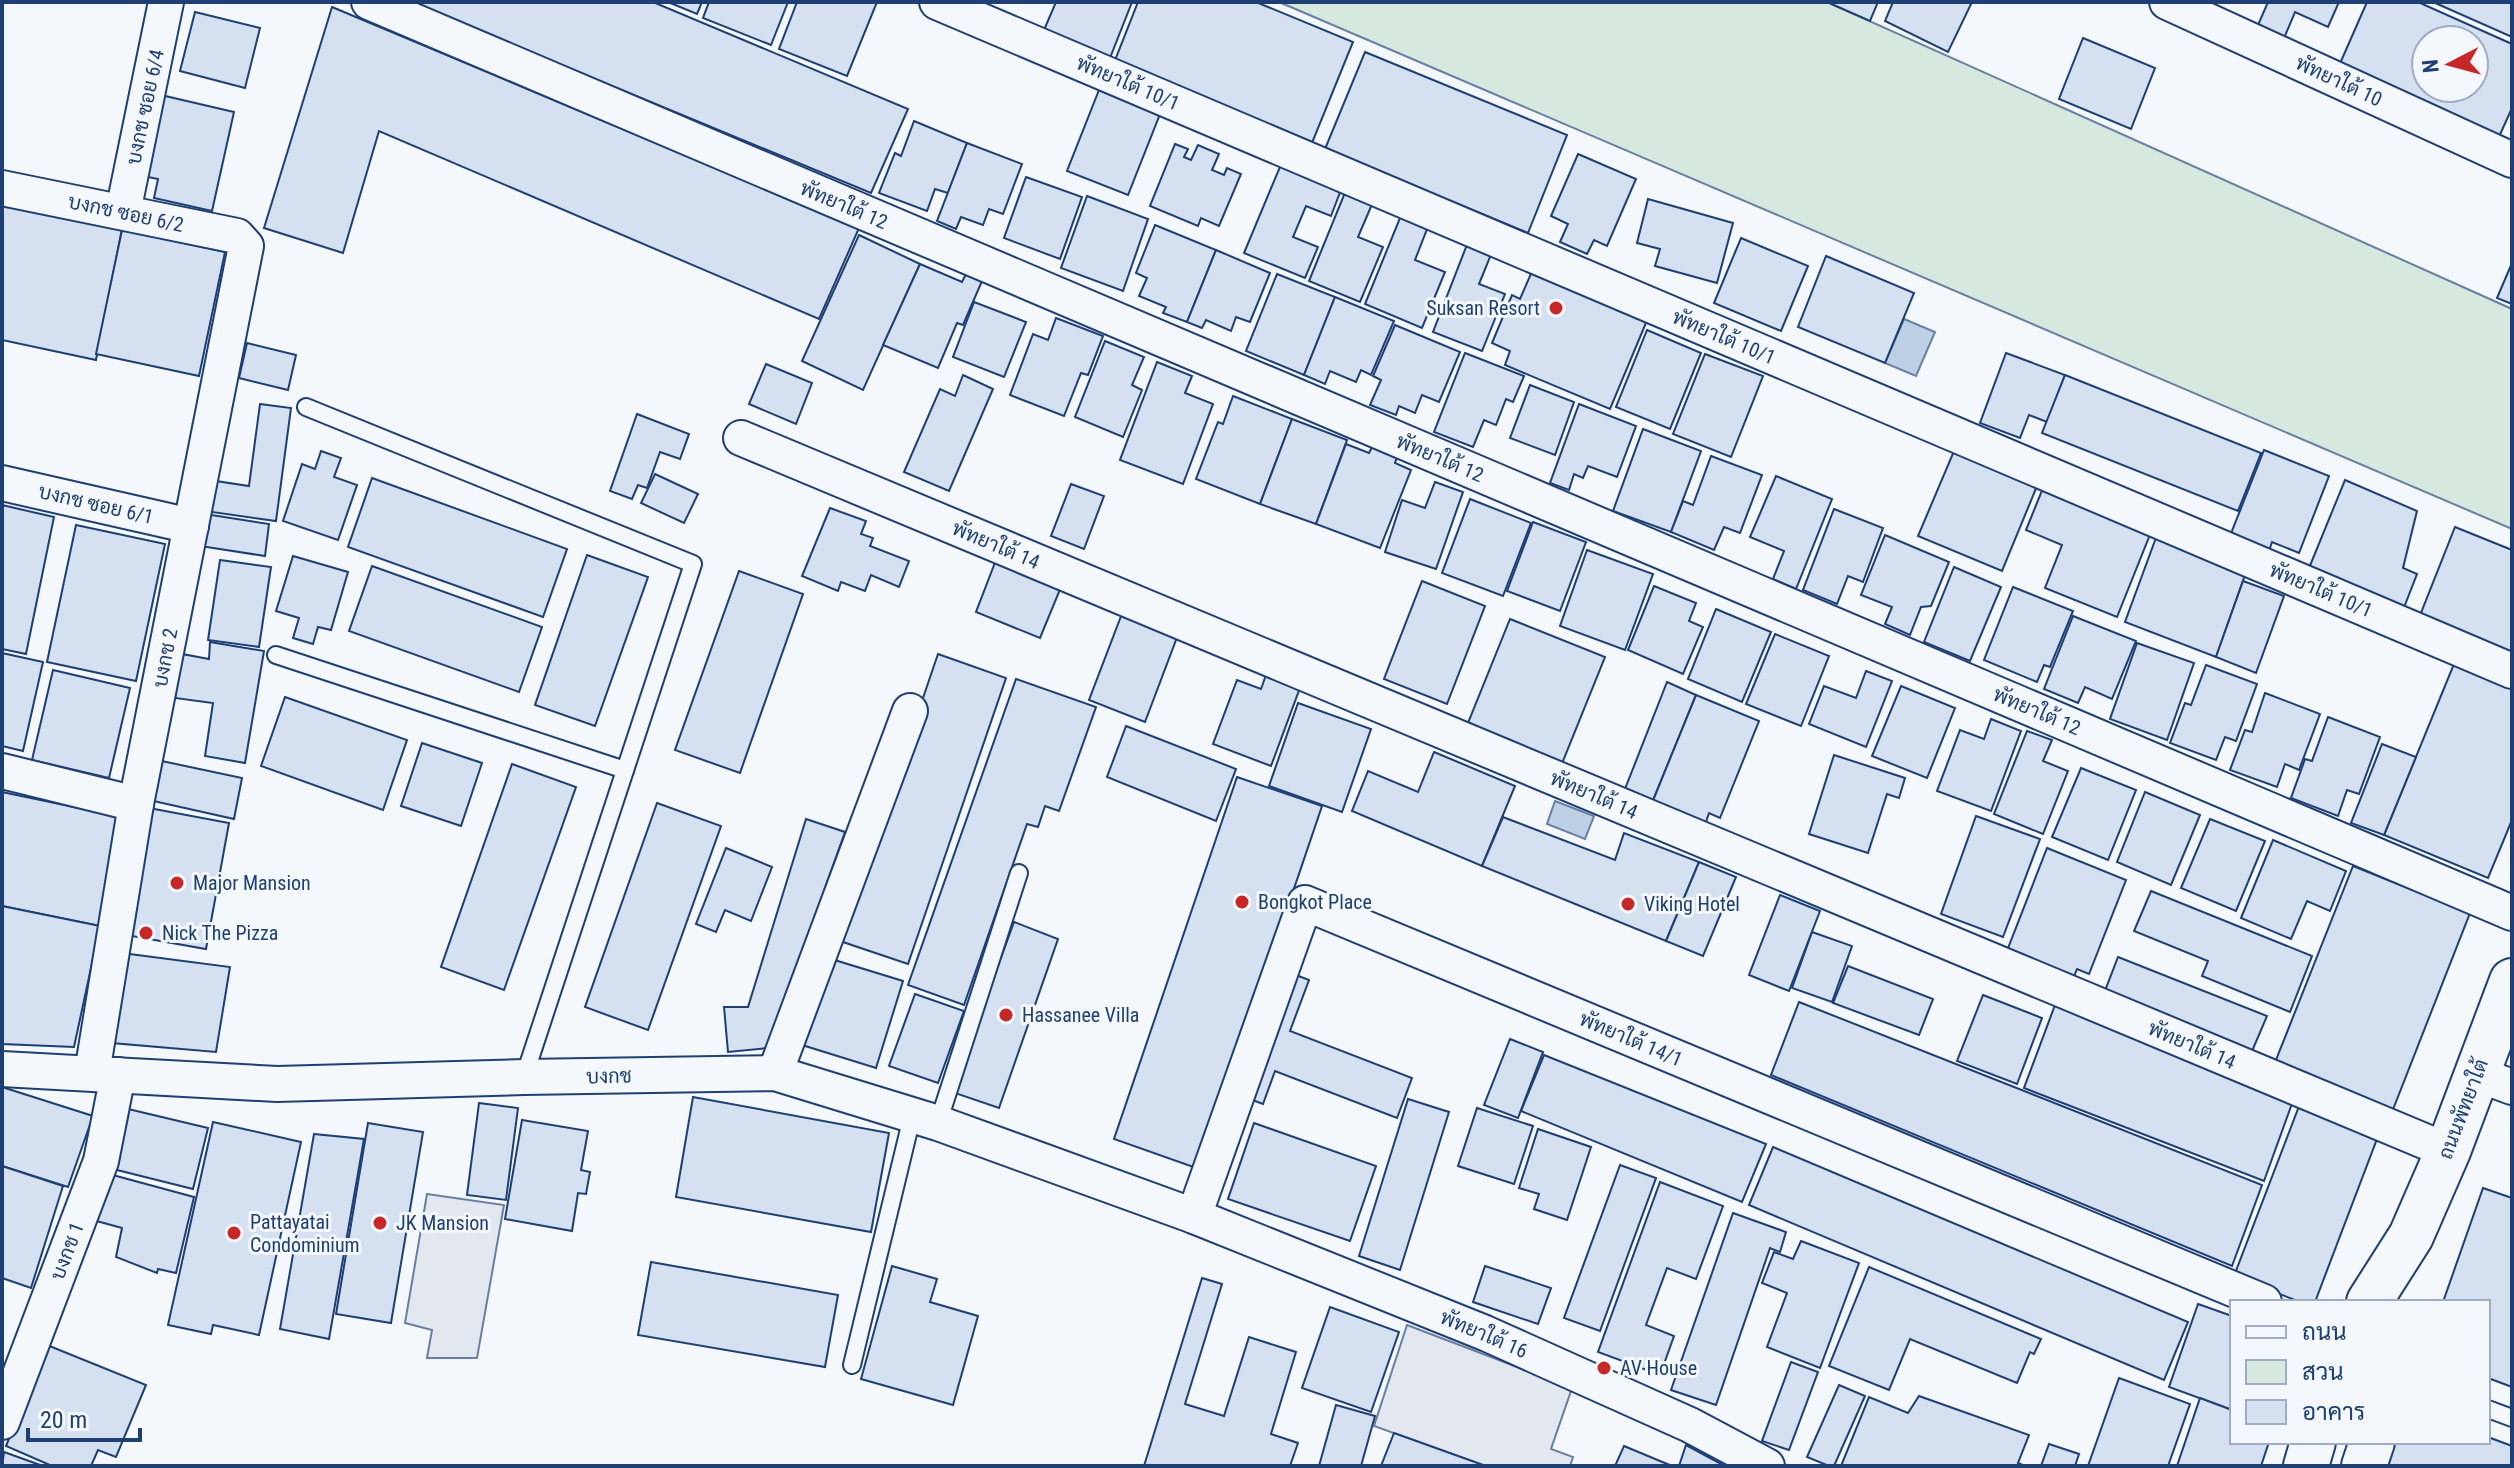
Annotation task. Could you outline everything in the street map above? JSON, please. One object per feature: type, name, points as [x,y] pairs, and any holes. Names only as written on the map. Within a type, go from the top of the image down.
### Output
[{"type":"main road","name":"ถนนพัทยาใต้","points":[[2370,1300],[2411,1236],[2448,1151],[2494,1080],[2512,981]]},
{"type":"main road","name":"ถนนพัทยาใต้","points":[[2406,1300],[2411,1236]]},
{"type":"main road","points":[[2306,1466],[2312,1444]]},
{"type":"main road","points":[[2364,1466],[2371,1444]]},
{"type":"street","name":"บงกช ซอย 6/4","points":[[123,212],[166,2]]},
{"type":"street","name":"พัทยาใต้ 12","points":[[369,2],[2512,913]]},
{"type":"street","name":"พัทยาใต้ 10/1","points":[[937,2],[2512,671]]},
{"type":"street","name":"พัทยาใต้ 10","points":[[2167,2],[2512,160]]},
{"type":"street","name":"บงกช ซอย 6/2","points":[[2,188],[237,236],[246,246]]},
{"type":"street","name":"บงกช 2","points":[[105,1074],[136,804],[246,246]]},
{"type":"street","name":"พัทยาใต้ 14","points":[[741,438],[2448,1151]]},
{"type":"street","name":"บงกช ซอย 6/1","points":[[2,483],[191,526]]},
{"type":"street","points":[[775,1073],[910,711]]},
{"type":"street","points":[[2,771],[136,804]]},
{"type":"street","name":"พัทยาใต้ 14/1","points":[[1194,1216],[1305,903],[2259,1300]]},
{"type":"street","name":"บงกช","points":[[2,1069],[277,1084],[775,1073],[925,1120],[1194,1216]]},
{"type":"street","name":"บงกช 1","points":[[2,1422],[101,1161],[105,1074]]},
{"type":"street","name":"พัทยาใต้ 16","points":[[1194,1216],[1485,1333],[1690,1425],[1767,1466]]},
{"type":"lane","points":[[306,407],[693,564],[524,1077]]},
{"type":"lane","points":[[276,655],[625,770]]},
{"type":"lane","points":[[852,1365],[925,1120],[1019,873]]},
{"type":"lane","points":[[2490,1410],[2512,1418]]},
{"type":"green space","points":[[1279,2],[1827,2],[2512,309],[2512,529]]},
{"type":"shaded area","points":[[427,1194],[504,1205],[477,1358],[427,1358],[432,1330],[405,1323]]},
{"type":"shaded area","points":[[1407,1325],[1572,1388],[1551,1449],[1573,1457],[1570,1466],[1485,1466],[1374,1426]]},
{"type":"water","points":[[1904,319],[1935,332],[1916,376],[1885,363]]},
{"type":"water","points":[[1555,801],[1594,816],[1585,839],[1547,824]]},
{"type":"building","points":[[409,2],[653,2],[908,109],[871,193]]},
{"type":"building","points":[[668,2],[702,2],[697,14]]},
{"type":"building","points":[[709,2],[788,2],[771,45],[703,18]]},
{"type":"building","points":[[797,2],[877,2],[847,76],[779,49]]},
{"type":"building","points":[[1056,2],[1132,2],[1110,58],[1044,30]]},
{"type":"building","points":[[1138,2],[1256,2],[1353,42],[1312,143],[1114,63]]},
{"type":"building","points":[[1827,2],[1878,2],[1870,21]]},
{"type":"building","points":[[1893,2],[1972,2],[1948,52],[1885,21]]},
{"type":"building","points":[[2268,2],[2339,2],[2328,27],[2295,12],[2282,43],[2255,32]]},
{"type":"building","points":[[2367,2],[2418,2],[2467,24],[2410,24],[2410,100],[2338,68]]},
{"type":"building","points":[[2433,2],[2512,2],[2512,37],[2490,27],[2490,24],[2483,24]]},
{"type":"building","points":[[332,7],[859,228],[819,319],[379,131],[343,253],[264,228]]},
{"type":"building","points":[[195,12],[260,28],[245,88],[180,71]]},
{"type":"building","points":[[2490,34],[2512,44],[2512,108],[2498,139],[2419,104],[2490,104]]},
{"type":"building","points":[[2083,38],[2155,68],[2131,129],[2059,99]]},
{"type":"building","points":[[1365,52],[1567,135],[1528,233],[1325,149]]},
{"type":"building","points":[[1099,90],[1160,114],[1128,195],[1067,171]]},
{"type":"building","points":[[161,95],[234,112],[212,211],[154,198],[158,179],[143,176]]},
{"type":"building","points":[[914,121],[967,143],[948,193],[935,189],[927,211],[879,193],[895,153],[901,156]]},
{"type":"building","points":[[967,143],[1022,164],[1003,214],[989,209],[983,225],[961,217],[956,229],[937,221]]},
{"type":"building","points":[[1175,144],[1188,149],[1184,157],[1191,160],[1198,145],[1219,154],[1212,170],[1224,175],[1227,168],[1241,174],[1219,226],[1201,218],[1198,226],[1150,206]]},
{"type":"building","points":[[1578,154],[1636,179],[1607,246],[1594,240],[1587,254],[1560,242],[1568,224],[1551,216]]},
{"type":"building","points":[[1282,162],[1342,187],[1331,216],[1306,206],[1293,237],[1318,247],[1305,278],[1244,253]]},
{"type":"building","points":[[1026,177],[1082,197],[1060,259],[1004,238]]},
{"type":"building","points":[[1346,190],[1373,202],[1358,237],[1383,247],[1360,302],[1309,281]]},
{"type":"building","points":[[1087,196],[1148,219],[1123,291],[1061,268]]},
{"type":"building","points":[[2,199],[123,224],[96,360],[2,340]]},
{"type":"building","points":[[1648,199],[1733,223],[1717,283],[1655,266],[1660,249],[1637,243]]},
{"type":"building","points":[[1402,213],[1429,224],[1415,260],[1445,272],[1422,328],[1365,304]]},
{"type":"building","points":[[1155,225],[1216,250],[1187,322],[1163,313],[1166,307],[1139,296],[1147,278],[1136,273]]},
{"type":"building","points":[[122,230],[225,252],[199,376],[96,354]]},
{"type":"building","points":[[859,235],[920,264],[863,390],[802,361]]},
{"type":"building","points":[[1741,238],[1808,266],[1781,331],[1714,303]]},
{"type":"building","points":[[1468,242],[1492,252],[1479,284],[1505,294],[1482,351],[1433,332]]},
{"type":"building","points":[[1216,250],[1270,273],[1250,322],[1236,317],[1231,331],[1206,320],[1202,328],[1187,322]]},
{"type":"building","points":[[1826,256],[1914,293],[1885,363],[1798,327]]},
{"type":"building","points":[[2512,263],[2512,304],[2497,298]]},
{"type":"building","points":[[920,264],[962,282],[966,274],[982,281],[963,325],[957,323],[938,368],[883,345]]},
{"type":"building","points":[[1533,269],[1648,318],[1610,409],[1505,365],[1510,351],[1492,343],[1512,295],[1520,299]]},
{"type":"building","points":[[1277,274],[1335,297],[1304,375],[1246,351]]},
{"type":"building","points":[[1335,297],[1394,321],[1371,375],[1361,370],[1356,382],[1330,371],[1325,384],[1304,375]]},
{"type":"building","points":[[974,302],[1026,322],[1004,377],[953,357]]},
{"type":"building","points":[[1056,318],[1103,336],[1088,375],[1081,373],[1064,416],[1010,395],[1033,334],[1048,340]]},
{"type":"building","points":[[1395,325],[1460,352],[1439,402],[1422,395],[1415,413],[1399,406],[1396,415],[1370,405],[1381,380],[1373,376]]},
{"type":"building","points":[[1647,330],[1701,353],[1670,429],[1616,407]]},
{"type":"building","points":[[1105,341],[1144,357],[1132,385],[1142,390],[1123,437],[1075,417]]},
{"type":"building","points":[[247,343],[296,355],[288,390],[239,378]]},
{"type":"building","points":[[1465,353],[1524,376],[1513,402],[1506,399],[1496,425],[1484,420],[1473,447],[1434,432]]},
{"type":"building","points":[[2006,353],[2065,375],[2047,422],[2029,415],[2020,438],[1980,423]]},
{"type":"building","points":[[1705,354],[1763,376],[1731,457],[1673,434]]},
{"type":"building","points":[[1157,362],[1192,376],[1185,393],[1213,404],[1183,484],[1120,460]]},
{"type":"building","points":[[766,364],[812,383],[796,424],[749,404]]},
{"type":"building","points":[[963,375],[993,389],[949,491],[904,472],[940,389],[955,396]]},
{"type":"building","points":[[2065,375],[2261,453],[2238,511],[2042,433]]},
{"type":"building","points":[[1530,385],[1574,402],[1555,455],[1510,438]]},
{"type":"building","points":[[1233,396],[1292,419],[1260,504],[1196,479],[1218,422],[1223,424]]},
{"type":"building","points":[[260,404],[291,408],[276,521],[205,511],[209,480],[249,486]]},
{"type":"building","points":[[1579,404],[1636,426],[1617,477],[1588,466],[1583,478],[1574,474],[1569,490],[1550,483]]},
{"type":"building","points":[[637,414],[689,434],[680,459],[660,452],[647,488],[638,485],[632,499],[610,491]]},
{"type":"building","points":[[1292,419],[1347,440],[1316,524],[1260,504]]},
{"type":"building","points":[[1643,429],[1701,451],[1671,532],[1613,511]]},
{"type":"building","points":[[1346,444],[1369,453],[1372,447],[1397,457],[1395,463],[1411,470],[1380,548],[1316,524]]},
{"type":"building","points":[[2264,450],[2329,476],[2299,553],[2272,542],[2269,551],[2230,536]]},
{"type":"building","points":[[321,451],[341,458],[334,477],[357,485],[338,540],[283,521],[302,464],[315,469]]},
{"type":"building","points":[[1954,451],[2037,486],[2002,571],[1918,536]]},
{"type":"building","points":[[1711,456],[1762,475],[1740,533],[1724,527],[1714,550],[1671,532],[1683,501],[1693,505]]},
{"type":"building","points":[[655,474],[698,494],[684,523],[641,503]]},
{"type":"building","points":[[1776,476],[1832,499],[1796,589],[1773,579],[1784,551],[1750,537]]},
{"type":"building","points":[[372,478],[567,549],[543,617],[348,547]]},
{"type":"building","points":[[2345,480],[2417,511],[2403,568],[2417,574],[2403,610],[2307,573]]},
{"type":"building","points":[[1435,482],[1463,492],[1436,569],[1385,552],[1402,500],[1425,508]]},
{"type":"building","points":[[1071,484],[1104,496],[1084,549],[1051,536]]},
{"type":"building","points":[[2043,488],[2151,532],[2117,617],[2045,588],[2062,545],[2026,530]]},
{"type":"building","points":[[1470,499],[1531,523],[1503,596],[1442,573]]},
{"type":"building","points":[[2,505],[54,517],[26,654],[2,649]]},
{"type":"building","points":[[830,508],[866,521],[861,534],[873,538],[870,546],[909,561],[899,587],[871,575],[865,591],[841,582],[838,591],[802,576]]},
{"type":"building","points":[[1834,509],[1883,528],[1863,582],[1848,576],[1837,604],[1803,590]]},
{"type":"building","points":[[205,514],[269,524],[265,556],[200,546]]},
{"type":"building","points":[[1533,522],[1586,542],[1560,611],[1507,591]]},
{"type":"building","points":[[76,525],[165,544],[136,681],[47,662]]},
{"type":"building","points":[[2455,527],[2512,550],[2512,657],[2419,618]]},
{"type":"building","points":[[1885,535],[1949,562],[1931,606],[1921,607],[1910,635],[1885,624],[1892,607],[1861,595]]},
{"type":"building","points":[[2157,535],[2246,572],[2216,657],[2125,622]]},
{"type":"building","points":[[1587,550],[1653,574],[1625,650],[1560,626]]},
{"type":"building","points":[[587,555],[648,577],[595,726],[535,705]]},
{"type":"building","points":[[293,556],[348,572],[331,630],[318,627],[313,644],[293,638],[299,618],[276,611]]},
{"type":"building","points":[[220,560],[271,567],[259,647],[208,640]]},
{"type":"building","points":[[996,560],[1061,587],[1040,638],[976,612]]},
{"type":"building","points":[[372,566],[542,627],[519,692],[349,631]]},
{"type":"building","points":[[1954,567],[2001,587],[1970,661],[1924,642]]},
{"type":"building","points":[[739,571],[803,594],[740,773],[675,750]]},
{"type":"building","points":[[1422,581],[1485,606],[1447,704],[1384,679]]},
{"type":"building","points":[[2243,581],[2284,596],[2256,673],[2216,657]]},
{"type":"building","points":[[1654,586],[1696,603],[1689,621],[1703,627],[1683,674],[1628,650]]},
{"type":"building","points":[[2013,587],[2073,611],[2050,667],[2044,665],[2037,682],[1984,660]]},
{"type":"building","points":[[1716,609],[1771,632],[1742,702],[1688,679]]},
{"type":"building","points":[[1123,611],[1179,632],[1145,722],[1089,700]]},
{"type":"building","points":[[2073,616],[2136,641],[2112,699],[2085,687],[2078,703],[2044,689]]},
{"type":"building","points":[[1510,619],[1605,657],[1561,766],[1466,728]]},
{"type":"building","points":[[1775,634],[1829,656],[1801,726],[1746,704]]},
{"type":"building","points":[[210,642],[264,651],[245,763],[205,756],[213,703],[175,698],[182,654],[209,659]]},
{"type":"building","points":[[2137,643],[2194,663],[2167,740],[2110,719]]},
{"type":"building","points":[[2,653],[43,662],[23,751],[2,746]]},
{"type":"building","points":[[938,654],[1006,678],[908,964],[840,941]]},
{"type":"building","points":[[2456,659],[2512,682],[2512,820],[2488,878],[2384,835]]},
{"type":"building","points":[[2206,665],[2257,684],[2236,741],[2225,737],[2216,760],[2170,743],[2185,703],[2191,705]]},
{"type":"building","points":[[53,670],[130,688],[109,778],[32,760]]},
{"type":"building","points":[[1866,671],[1892,681],[1866,747],[1809,724],[1824,686],[1856,698]]},
{"type":"building","points":[[1267,672],[1301,685],[1271,766],[1213,744],[1237,680],[1261,689]]},
{"type":"building","points":[[1016,679],[1096,707],[1059,811],[1045,806],[1038,827],[1027,824],[964,1005],[908,985]]},
{"type":"building","points":[[1667,682],[1696,695],[1652,803],[1625,789]]},
{"type":"building","points":[[1901,686],[1955,708],[1927,778],[1872,756]]},
{"type":"building","points":[[2265,693],[2320,714],[2299,770],[2285,764],[2277,787],[2230,770],[2245,730],[2252,732]]},
{"type":"building","points":[[1696,695],[1759,721],[1720,818],[1709,813],[1705,825],[1652,803]]},
{"type":"building","points":[[285,697],[407,740],[383,810],[261,766]]},
{"type":"building","points":[[1298,703],[1371,729],[1342,812],[1269,786]]},
{"type":"building","points":[[2328,717],[2380,737],[2359,794],[2347,790],[2338,816],[2291,798],[2305,759],[2312,761]]},
{"type":"building","points":[[1991,719],[2021,731],[1991,811],[1937,791],[1960,730],[1984,739]]},
{"type":"building","points":[[1126,726],[1236,769],[1216,821],[1107,777]]},
{"type":"building","points":[[2027,731],[2052,740],[2043,761],[2068,771],[2043,834],[1994,814]]},
{"type":"building","points":[[422,743],[482,763],[461,826],[401,806]]},
{"type":"building","points":[[2382,744],[2416,757],[2384,835],[2351,823]]},
{"type":"building","points":[[1434,752],[1515,786],[1482,866],[1352,811],[1368,771],[1418,792]]},
{"type":"building","points":[[1834,755],[1905,778],[1899,798],[1887,794],[1868,853],[1809,834]]},
{"type":"building","points":[[157,760],[242,778],[234,819],[149,800]]},
{"type":"building","points":[[512,764],[576,787],[504,990],[441,967]]},
{"type":"building","points":[[2081,768],[2136,790],[2108,860],[2052,837]]},
{"type":"building","name":"Bongkot Place","points":[[1237,777],[1322,806],[1199,1169],[1114,1139]]},
{"type":"building","points":[[2,792],[122,817],[100,926],[2,906]]},
{"type":"building","points":[[2145,792],[2200,815],[2171,885],[2117,862]]},
{"type":"building","points":[[657,803],[721,826],[648,1030],[585,1007]]},
{"type":"building","name":"Major Mansion","points":[[149,808],[229,823],[206,949],[126,935]]},
{"type":"building","points":[[1976,816],[2040,839],[2003,937],[1941,914]]},
{"type":"building","name":"Viking Hotel","points":[[1503,817],[1615,860],[1624,833],[1699,862],[1666,941],[1482,866]]},
{"type":"building","points":[[806,819],[845,832],[768,1048],[728,1052],[724,1007],[748,1007]]},
{"type":"building","points":[[2210,819],[2265,841],[2236,911],[2181,888]]},
{"type":"building","points":[[2273,840],[2346,871],[2330,911],[2307,901],[2291,939],[2241,918]]},
{"type":"building","points":[[726,848],[772,867],[751,921],[725,910],[716,932],[696,924]]},
{"type":"building","points":[[2047,848],[2126,880],[2089,974],[2077,969],[2072,982],[2005,956]]},
{"type":"building","points":[[1699,862],[1736,877],[1703,956],[1666,941]]},
{"type":"building","points":[[2353,866],[2470,913],[2392,1112],[2274,1065]]},
{"type":"building","points":[[2151,891],[2312,956],[2290,1012],[2202,976],[2208,961],[2134,931]]},
{"type":"building","points":[[1780,895],[1820,911],[1789,991],[1749,975]]},
{"type":"building","points":[[2,906],[100,926],[74,1047],[2,1044]]},
{"type":"building","name":"Hassanee Villa","points":[[1014,922],[1058,939],[999,1108],[952,1092]]},
{"type":"building","points":[[1812,932],[1852,946],[1832,1002],[1792,988]]},
{"type":"building","points":[[122,953],[230,967],[216,1052],[112,1043]]},
{"type":"building","points":[[2118,957],[2267,1016],[2250,1056],[2103,996]]},
{"type":"building","points":[[828,958],[903,981],[876,1068],[802,1045]]},
{"type":"building","points":[[1848,966],[1933,999],[1919,1035],[1833,1003]]},
{"type":"building","points":[[1291,973],[1309,980],[1290,1031],[1412,1078],[1397,1118],[1275,1071],[1263,1104],[1244,1097]]},
{"type":"building","points":[[915,994],[964,1011],[938,1083],[889,1066]]},
{"type":"building","points":[[1983,995],[2042,1018],[2017,1084],[1957,1061]]},
{"type":"building","points":[[1799,1002],[2262,1185],[2232,1266],[1771,1075]]},
{"type":"building","points":[[2055,1005],[2294,1098],[2264,1181],[2024,1088]]},
{"type":"building","points":[[1510,1039],[1543,1052],[1518,1118],[1484,1105]]},
{"type":"building","points":[[1544,1055],[1766,1144],[1742,1202],[1521,1111]]},
{"type":"building","points":[[2,1087],[93,1116],[68,1187],[2,1166]]},
{"type":"building","points":[[693,1097],[889,1133],[871,1232],[676,1197]]},
{"type":"building","points":[[1408,1099],[1449,1112],[1400,1270],[1359,1256]]},
{"type":"building","points":[[2301,1101],[2380,1131],[2316,1300],[2295,1300],[2234,1276]]},
{"type":"building","points":[[479,1103],[518,1108],[506,1200],[467,1195]]},
{"type":"building","points":[[124,1108],[208,1128],[193,1189],[109,1168]]},
{"type":"building","points":[[1477,1108],[1533,1126],[1514,1184],[1458,1166]]},
{"type":"building","points":[[522,1120],[588,1131],[581,1170],[590,1172],[586,1194],[578,1193],[572,1231],[505,1219]]},
{"type":"building","name":"Pattayatai Condominium","points":[[213,1122],[301,1142],[259,1335],[213,1325],[211,1334],[168,1325]]},
{"type":"building","name":"JK Mansion","points":[[368,1123],[423,1132],[391,1323],[336,1314]]},
{"type":"building","points":[[1254,1123],[1376,1166],[1350,1241],[1228,1199]]},
{"type":"building","points":[[1538,1129],[1591,1147],[1567,1220],[1534,1209],[1539,1194],[1519,1188]]},
{"type":"building","points":[[314,1134],[364,1139],[329,1339],[280,1329]]},
{"type":"building","points":[[1773,1147],[2188,1322],[2164,1380],[1749,1205]]},
{"type":"building","points":[[1620,1165],[1656,1178],[1600,1331],[1564,1318]]},
{"type":"building","points":[[2,1166],[63,1186],[31,1288],[2,1278]]},
{"type":"building","points":[[109,1174],[194,1197],[176,1273],[158,1269],[157,1273],[116,1257],[122,1228],[93,1220]]},
{"type":"building","points":[[1660,1182],[1723,1206],[1696,1279],[1667,1268],[1646,1325],[1674,1336],[1660,1375],[1598,1352]]},
{"type":"building","points":[[2483,1188],[2512,1198],[2512,1387],[2490,1379],[2490,1300],[2444,1300]]},
{"type":"building","points":[[1733,1213],[1786,1232],[1780,1252],[1770,1248],[1716,1405],[1671,1390]]},
{"type":"building","points":[[1801,1241],[1859,1263],[1820,1368],[1767,1347],[1787,1293],[1762,1283],[1774,1252],[1793,1259]]},
{"type":"building","points":[[651,1262],[838,1295],[825,1367],[638,1335]]},
{"type":"building","points":[[892,1266],[937,1279],[930,1302],[978,1316],[953,1405],[861,1379]]},
{"type":"building","points":[[1485,1266],[1551,1288],[1538,1324],[1473,1302]]},
{"type":"building","points":[[1869,1267],[2041,1339],[2034,1354],[2030,1352],[2017,1383],[1910,1339],[1889,1390],[1829,1366]]},
{"type":"building","points":[[1202,1278],[1222,1284],[1185,1404],[1224,1416],[1249,1337],[1296,1352],[1271,1434],[1298,1443],[1290,1466],[1144,1466]]},
{"type":"building","points":[[2198,1304],[2230,1315],[2230,1409],[2169,1387]]},
{"type":"building","points":[[1330,1307],[1399,1332],[1371,1412],[1302,1388]]},
{"type":"building","points":[[47,1345],[146,1385],[116,1457],[98,1450],[91,1466],[52,1466],[6,1446]]},
{"type":"building","points":[[1791,1362],[1818,1372],[1789,1450],[1762,1441]]},
{"type":"building","points":[[2119,1378],[2190,1404],[2168,1466],[2088,1466]]},
{"type":"building","points":[[1839,1385],[1865,1396],[1834,1466],[1829,1466],[1807,1457]]},
{"type":"building","points":[[1919,1396],[2029,1435],[2018,1463],[2025,1466],[1841,1466],[1869,1397],[1908,1413]]},
{"type":"building","points":[[2200,1398],[2230,1409],[2230,1444],[2268,1444],[2261,1466],[2177,1466]]},
{"type":"building","points":[[1336,1405],[1375,1416],[1361,1466],[1319,1466]]},
{"type":"building","points":[[1394,1433],[1486,1466],[1381,1466]]},
{"type":"building","points":[[2490,1438],[2512,1446],[2512,1466],[2385,1466],[2393,1444],[2490,1444]]},
{"type":"building","points":[[2049,1444],[2079,1454],[2075,1466],[2041,1466]]},
{"type":"building","points":[[1686,1445],[1725,1466],[1679,1466]]},
{"type":"building","points":[[1624,1446],[1672,1466],[1615,1466]]},
{"type":"building","points":[[4,1452],[43,1466],[2,1466]]},
{"type":"place","name":"Suksan Resort","points":[[1556,308]]},
{"type":"place","name":"Major Mansion","points":[[177,883]]},
{"type":"place","name":"Bongkot Place","points":[[1242,902]]},
{"type":"place","name":"Viking Hotel","points":[[1628,904]]},
{"type":"place","name":"Nick The Pizza","points":[[146,933]]},
{"type":"place","name":"Hassanee Villa","points":[[1006,1015]]},
{"type":"place","name":"JK Mansion","points":[[380,1223]]},
{"type":"place","name":"Pattayatai Condominium","points":[[234,1233]]},
{"type":"place","name":"AV House","points":[[1604,1368]]}]
